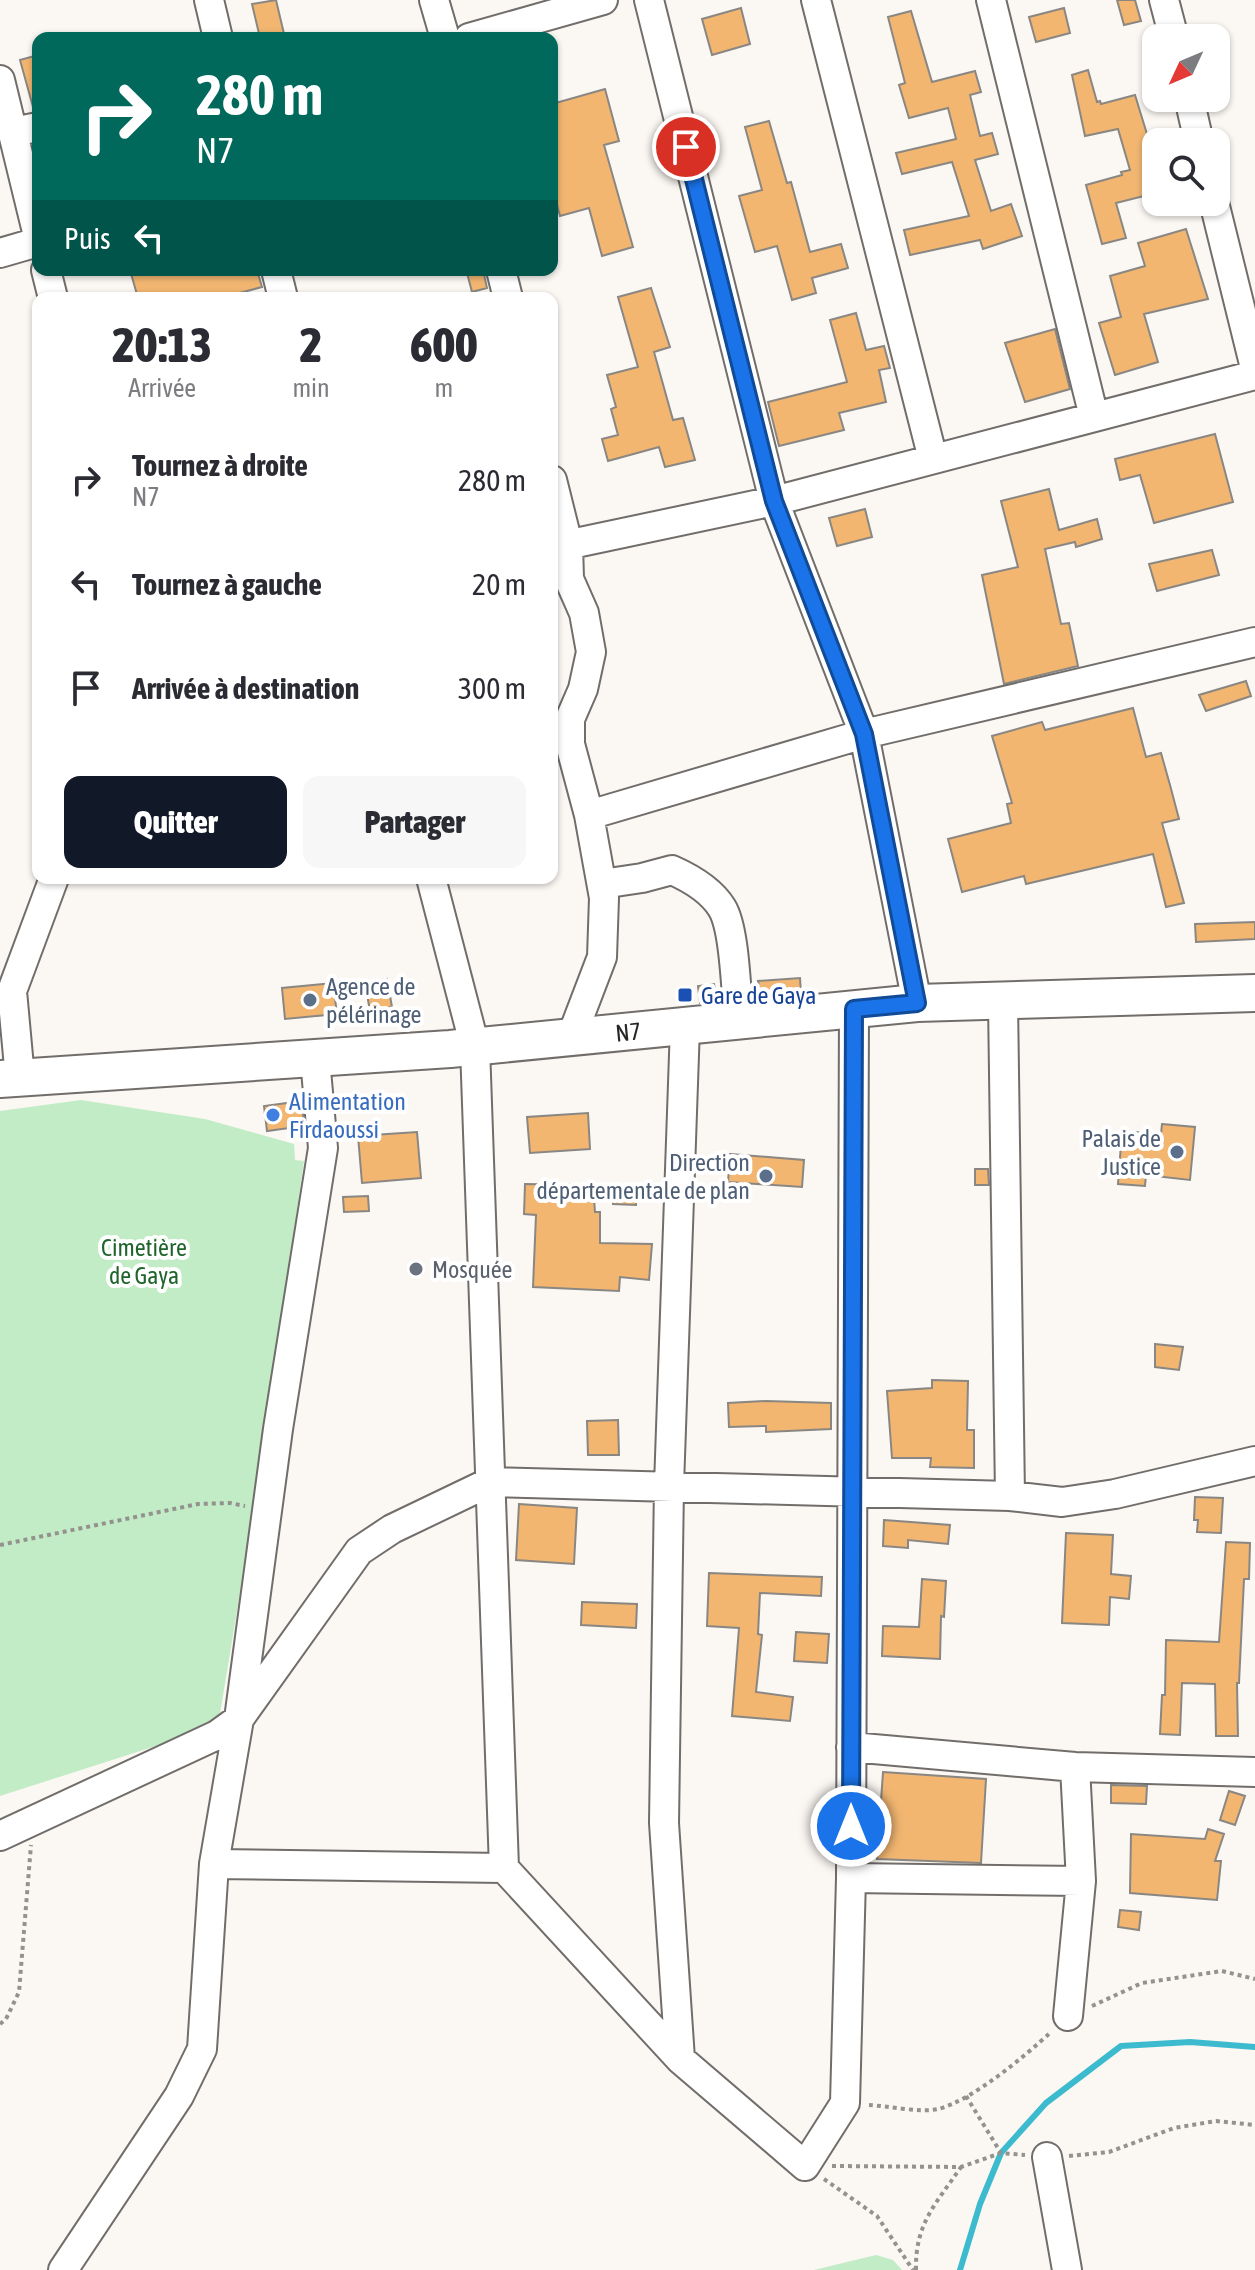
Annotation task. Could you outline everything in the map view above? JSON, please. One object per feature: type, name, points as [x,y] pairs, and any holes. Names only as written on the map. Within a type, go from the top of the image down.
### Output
[{"type":"main road","name":"N7","points":[[10,1079],[475,1047],[917,1003],[1255,993]]},
{"type":"street","points":[[209,0],[217,32]]},
{"type":"street","points":[[434,0],[443,32]]},
{"type":"street","points":[[490,32],[603,0]]},
{"type":"street","points":[[649,0],[774,501],[864,734],[917,1003]]},
{"type":"street","points":[[816,0],[933,459]]},
{"type":"street","points":[[991,0],[1094,417]]},
{"type":"street","points":[[1164,0],[1170,24]]},
{"type":"street","points":[[0,80],[25,129],[32,187]]},
{"type":"street","points":[[1217,216],[1255,368]]},
{"type":"street","points":[[0,253],[32,244]]},
{"type":"street","points":[[571,1038],[602,957],[604,898],[589,815],[570,744],[570,719],[583,689],[591,652],[584,613],[569,579],[560,546],[774,501],[1255,375]]},
{"type":"street","points":[[589,815],[864,734],[1255,642]]},
{"type":"street","points":[[602,884],[672,870],[694,880],[722,908],[729,930],[739,1021]]},
{"type":"street","points":[[10,1079],[12,991],[52,884]]},
{"type":"street","points":[[433,884],[475,1047],[504,1868],[680,2059],[805,2166],[845,2103],[851,1878],[854,1009]]},
{"type":"street","points":[[1003,1002],[1010,1496]]},
{"type":"street","points":[[680,2059],[664,1823],[669,1486],[685,1026]]},
{"type":"street","points":[[63,2270],[179,2096],[202,2049],[214,1864],[239,1719],[267,1511],[323,1148],[315,1059]]},
{"type":"street","points":[[0,1836],[217,1735],[239,1719],[359,1551],[392,1529],[490,1482],[1010,1496],[1062,1502],[1115,1494],[1255,1461]]},
{"type":"street","points":[[851,1747],[1075,1767],[1255,1772]]},
{"type":"street","points":[[1068,2016],[1081,1881],[1075,1767]]},
{"type":"street","points":[[214,1864],[504,1868]]},
{"type":"street","points":[[851,1878],[1081,1881]]},
{"type":"street","points":[[1047,2157],[1067,2270]]},
{"type":"path","points":[[0,1545],[198,1504],[230,1503],[267,1511]]},
{"type":"path","points":[[0,2024],[6,2019],[19,1992],[33,1821]]},
{"type":"path","points":[[845,2103],[936,2109],[966,2096],[1024,2057],[1068,2016],[1142,1983],[1222,1971],[1255,1979]]},
{"type":"path","points":[[966,2096],[1001,2153]]},
{"type":"path","points":[[805,2166],[877,2216],[915,2270]]},
{"type":"path","points":[[915,2270],[922,2224],[961,2167]]},
{"type":"green space","name":"Cimetière de Gaya","points":[[81,1100],[205,1119],[294,1144],[295,1160],[304,1161],[254,1508],[218,1726],[0,1796],[0,1111]]},
{"type":"green space","points":[[876,2255],[893,2260],[902,2270],[814,2270]]},
{"type":"building","points":[[276,0],[284,32],[259,32],[252,4]]},
{"type":"building","points":[[1117,0],[1135,0],[1141,21],[1124,25]]},
{"type":"building","points":[[741,8],[750,44],[712,55],[702,19]]},
{"type":"building","points":[[1064,8],[1070,33],[1036,42],[1029,17]]},
{"type":"building","points":[[911,11],[932,82],[975,71],[981,92],[970,95],[980,136],[992,133],[998,154],[975,160],[991,211],[1011,204],[1022,236],[983,249],[980,240],[910,255],[904,230],[969,216],[952,162],[902,174],[896,153],[956,139],[948,108],[909,118],[899,85],[905,83],[888,17]]},
{"type":"building","points":[[32,57],[32,103],[20,60]]},
{"type":"building","points":[[1088,70],[1097,102],[1101,104],[1135,95],[1145,128],[1142,128],[1142,196],[1116,203],[1126,238],[1102,244],[1086,185],[1130,170],[1118,129],[1085,136],[1072,75]]},
{"type":"building","points":[[605,89],[619,141],[604,145],[633,247],[602,256],[589,208],[560,216],[558,102]]},
{"type":"building","points":[[769,121],[787,183],[791,182],[810,252],[841,244],[848,268],[812,278],[816,293],[792,300],[777,246],[755,252],[739,196],[762,190],[745,127]]},
{"type":"building","points":[[1186,229],[1208,299],[1144,314],[1158,362],[1115,375],[1099,323],[1121,317],[1110,276],[1145,266],[1138,243]]},
{"type":"building","points":[[132,276],[259,276],[262,287],[243,292],[136,292]]},
{"type":"building","points":[[468,276],[484,276],[487,288],[472,292]]},
{"type":"building","points":[[651,288],[670,347],[654,352],[673,420],[683,418],[695,460],[665,467],[659,447],[608,461],[602,439],[618,435],[611,409],[616,407],[607,375],[638,367],[618,297]]},
{"type":"building","points":[[856,313],[866,350],[884,346],[890,368],[879,370],[886,402],[839,413],[844,430],[779,446],[768,402],[847,382],[830,320]]},
{"type":"building","points":[[1055,329],[1070,389],[1025,402],[1005,343]]},
{"type":"building","points":[[1215,434],[1233,502],[1154,523],[1140,475],[1120,480],[1115,459]]},
{"type":"building","points":[[1049,489],[1059,530],[1097,519],[1102,539],[1076,547],[1075,542],[1045,549],[1061,624],[1069,623],[1078,666],[1004,684],[982,575],[1018,567],[1001,501]]},
{"type":"building","points":[[865,509],[872,537],[837,546],[829,518]]},
{"type":"building","points":[[1212,550],[1219,575],[1157,591],[1149,564]]},
{"type":"building","points":[[1246,681],[1251,696],[1206,711],[1199,695]]},
{"type":"building","points":[[1133,708],[1146,757],[1161,753],[1179,819],[1162,823],[1184,903],[1166,907],[1153,854],[1026,884],[1024,876],[962,892],[948,839],[1011,823],[1007,804],[1012,803],[992,736],[1042,722],[1045,730]]},
{"type":"building","points":[[1255,922],[1255,939],[1196,942],[1195,924]]},
{"type":"building","points":[[800,978],[801,993],[761,997],[758,981]]},
{"type":"building","points":[[387,979],[392,1007],[370,1011],[365,983]]},
{"type":"building","points":[[333,983],[337,1014],[285,1019],[282,988]]},
{"type":"building","points":[[714,984],[717,1002],[700,1003],[698,986]]},
{"type":"building","points":[[302,1101],[304,1126],[267,1131],[264,1106]]},
{"type":"building","points":[[588,1113],[590,1149],[530,1153],[527,1117]]},
{"type":"building","points":[[1162,1124],[1195,1127],[1190,1180],[1146,1175],[1145,1186],[1118,1184],[1122,1131],[1161,1134]]},
{"type":"building","points":[[417,1132],[421,1178],[362,1183],[358,1136]]},
{"type":"building","points":[[730,1154],[804,1160],[802,1187],[728,1182]]},
{"type":"building","points":[[975,1169],[988,1169],[989,1185],[975,1185]]},
{"type":"building","points":[[525,1184],[593,1185],[595,1212],[600,1212],[600,1243],[652,1244],[649,1280],[620,1277],[619,1291],[533,1287],[536,1215],[524,1214]]},
{"type":"building","points":[[614,1186],[636,1187],[636,1205],[613,1204]]},
{"type":"building","points":[[368,1196],[369,1211],[344,1212],[343,1197]]},
{"type":"building","points":[[1155,1344],[1183,1347],[1179,1370],[1155,1367]]},
{"type":"building","points":[[932,1380],[968,1381],[967,1430],[974,1430],[974,1468],[930,1467],[931,1458],[892,1458],[887,1391],[932,1388]]},
{"type":"building","points":[[728,1403],[831,1403],[831,1429],[766,1432],[766,1426],[729,1427]]},
{"type":"building","points":[[618,1420],[619,1455],[588,1455],[587,1421]]},
{"type":"building","points":[[1195,1497],[1223,1498],[1221,1533],[1197,1532]]},
{"type":"building","points":[[519,1504],[577,1508],[574,1564],[516,1560]]},
{"type":"building","points":[[884,1520],[950,1525],[948,1544],[908,1540],[908,1548],[883,1546]]},
{"type":"building","points":[[1066,1533],[1113,1535],[1111,1574],[1131,1576],[1129,1599],[1110,1597],[1109,1625],[1062,1623]]},
{"type":"building","points":[[1226,1542],[1250,1543],[1249,1579],[1244,1579],[1237,1683],[1238,1736],[1216,1736],[1215,1684],[1182,1683],[1180,1735],[1160,1734],[1162,1695],[1165,1695],[1166,1640],[1219,1642]]},
{"type":"building","points":[[709,1573],[822,1577],[821,1596],[760,1593],[758,1634],[762,1635],[756,1692],[793,1697],[790,1721],[732,1716],[739,1628],[707,1626]]},
{"type":"building","points":[[922,1579],[946,1581],[940,1659],[882,1656],[883,1626],[919,1627]]},
{"type":"building","points":[[582,1602],[637,1604],[636,1628],[581,1625]]},
{"type":"building","points":[[796,1632],[829,1634],[827,1663],[794,1661]]},
{"type":"building","points":[[883,1772],[986,1779],[981,1863],[877,1859]]},
{"type":"building","points":[[1111,1785],[1147,1786],[1146,1804],[1111,1803]]},
{"type":"building","points":[[1229,1791],[1245,1796],[1235,1825],[1220,1820]]},
{"type":"building","points":[[1208,1829],[1224,1834],[1215,1861],[1221,1861],[1217,1900],[1130,1893],[1131,1834],[1205,1839]]},
{"type":"building","points":[[1120,1910],[1141,1912],[1139,1930],[1118,1927]]},
{"type":"waterway","points":[[960,2270],[980,2204],[1001,2153],[1046,2103],[1121,2046],[1190,2042],[1255,2047]]},
{"type":"place","name":"Gare de Gaya","points":[[685,995]]},
{"type":"place","name":"Agence de pélérinage","points":[[310,1000]]},
{"type":"place","name":"Alimentation Firdaoussi","points":[[273,1115]]},
{"type":"place","name":"Palais de Justice","points":[[1177,1152]]},
{"type":"place","name":"Direction départementale de plan","points":[[766,1176]]},
{"type":"place","name":"Mosquée","points":[[416,1269]]},
{"type":"route","points":[[686,147],[774,501],[864,734],[917,1003],[854,1009],[851,1826]]}]
